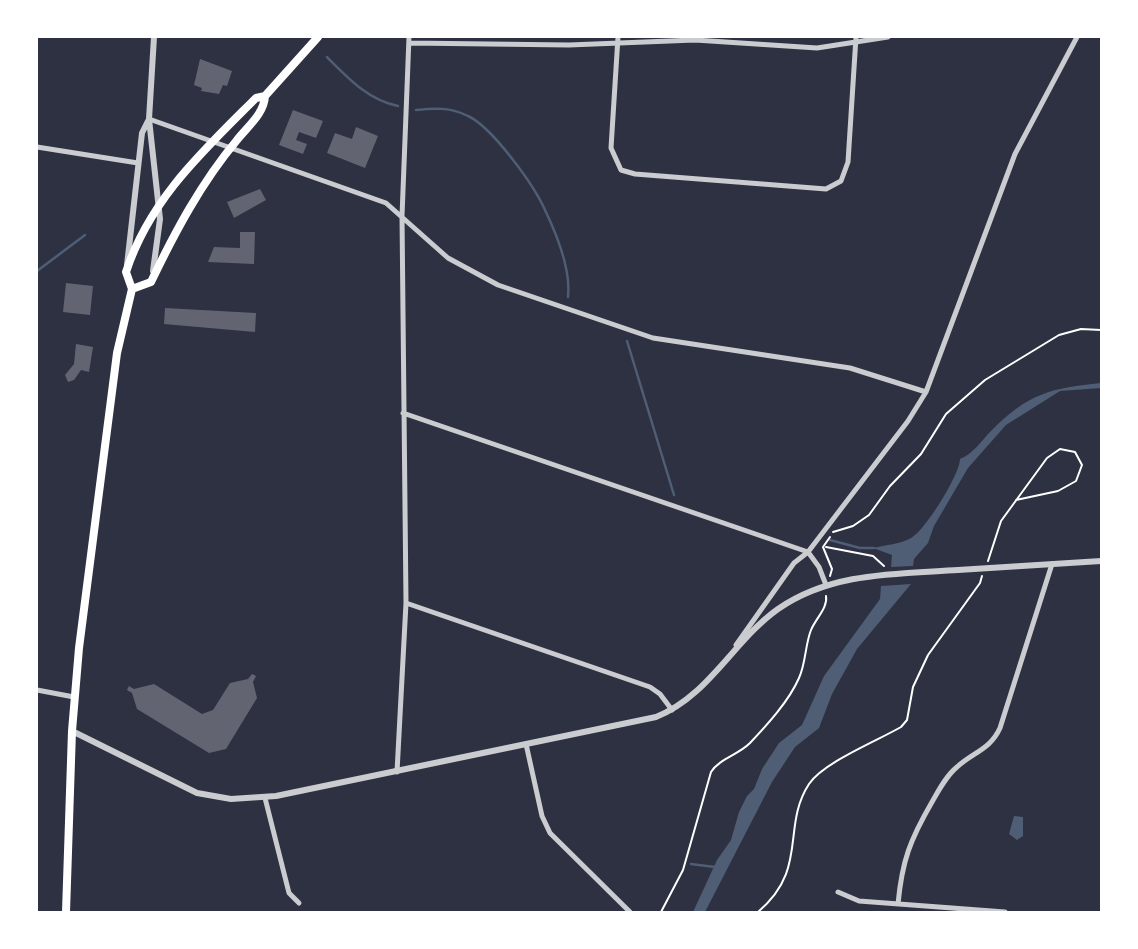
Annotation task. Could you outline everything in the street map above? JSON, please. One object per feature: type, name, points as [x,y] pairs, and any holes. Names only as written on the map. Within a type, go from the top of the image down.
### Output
[{"type":"main road","points":[[66,912],[74,697],[110,404],[121,332],[132,289],[126,272],[143,230],[159,203],[213,141],[256,98],[265,96],[318,37]]},
{"type":"main road","points":[[132,289],[151,282],[187,212],[230,148],[264,107],[265,96]]},
{"type":"street","points":[[151,282],[159,242],[159,203],[149,119],[154,37]]},
{"type":"street","points":[[397,772],[406,603],[402,216],[409,40],[569,46],[618,39],[695,40],[817,48],[888,37]]},
{"type":"street","points":[[72,730],[197,793],[230,799],[265,798],[634,723],[671,710],[698,692],[736,646],[794,563],[808,552],[908,421],[926,392],[1015,154],[1077,37]]},
{"type":"street","points":[[618,39],[610,145],[618,167],[635,174],[822,189],[836,186],[843,177],[849,157],[855,40]]},
{"type":"street","points":[[149,119],[378,200],[402,216],[448,258],[479,276],[646,335],[850,368],[926,392]]},
{"type":"street","points":[[126,272],[142,133],[149,119]]},
{"type":"street","points":[[37,147],[138,163]]},
{"type":"street","points":[[404,413],[808,552],[819,567],[826,585]]},
{"type":"street","points":[[736,646],[779,608],[826,585],[883,575],[1101,561]]},
{"type":"street","points":[[898,904],[903,860],[920,822],[950,773],[987,747],[1000,728],[1052,564]]},
{"type":"street","points":[[406,603],[650,687],[660,694],[671,710]]},
{"type":"street","points":[[37,690],[74,697]]},
{"type":"street","points":[[526,744],[542,816],[550,833],[630,912]]},
{"type":"street","points":[[265,798],[289,893],[299,903]]},
{"type":"street","points":[[838,892],[853,901],[1005,912]]},
{"type":"path","points":[[823,547],[833,531],[853,526],[869,515],[890,486],[921,454],[952,408],[985,380],[1059,335],[1081,329],[1101,330]]},
{"type":"path","points":[[989,560],[1001,521],[1016,500],[1051,453],[1060,449],[1075,453],[1082,465],[1076,481],[1058,491],[1016,500]]},
{"type":"path","points":[[823,547],[873,556],[882,561],[885,567]]},
{"type":"path","points":[[823,547],[832,569]]},
{"type":"path","points":[[758,912],[775,897],[786,874],[799,810],[809,784],[825,770],[901,727],[908,720],[913,687],[928,655],[981,577]]},
{"type":"path","points":[[661,912],[683,870],[711,772],[715,765],[735,756],[748,745],[794,687],[801,672],[811,629],[827,604],[826,594]]},
{"type":"water","points":[[1101,383],[1101,388],[1060,391],[1006,425],[968,468],[934,526],[928,543],[914,559],[913,566],[891,567],[892,555],[873,548],[903,542],[917,533],[933,514],[948,489],[960,459],[973,451],[1017,408],[1054,390]]},
{"type":"water","points":[[911,584],[857,649],[832,694],[819,728],[795,747],[772,782],[705,912],[693,912],[717,860],[731,840],[739,812],[754,789],[762,769],[779,743],[802,725],[824,676],[880,599],[881,586]]},
{"type":"water","points":[[1014,816],[1023,817],[1023,836],[1017,840],[1009,834]]},
{"type":"building","points":[[200,59],[232,71],[227,86],[223,85],[219,94],[201,91],[202,88],[194,85]]},
{"type":"building","points":[[293,110],[323,121],[316,138],[299,132],[296,140],[307,144],[303,154],[279,145]]},
{"type":"building","points":[[356,127],[378,136],[365,168],[327,153],[335,133],[352,139]]},
{"type":"building","points":[[260,189],[266,200],[234,218],[227,202]]},
{"type":"building","points":[[240,232],[255,232],[254,264],[208,262],[214,247],[240,248]]},
{"type":"building","points":[[66,283],[93,286],[90,315],[63,312]]},
{"type":"building","points":[[165,308],[256,313],[255,332],[164,324]]},
{"type":"building","points":[[76,344],[93,347],[89,372],[81,370],[74,380],[68,382],[65,375],[74,364]]},
{"type":"building","points":[[252,674],[256,676],[253,682],[257,698],[226,749],[209,753],[137,709],[132,693],[127,690],[129,686],[134,689],[154,684],[202,714],[213,710],[230,683],[248,679]]},
{"type":"waterway","points":[[327,57],[368,93],[398,106]]},
{"type":"waterway","points":[[416,110],[442,109],[468,116],[500,144],[540,199],[554,230],[565,264],[568,297]]},
{"type":"waterway","points":[[37,271],[85,235]]},
{"type":"waterway","points":[[627,341],[674,495]]},
{"type":"waterway","points":[[830,540],[860,548],[874,548]]},
{"type":"waterway","points":[[691,864],[715,867]]}]
